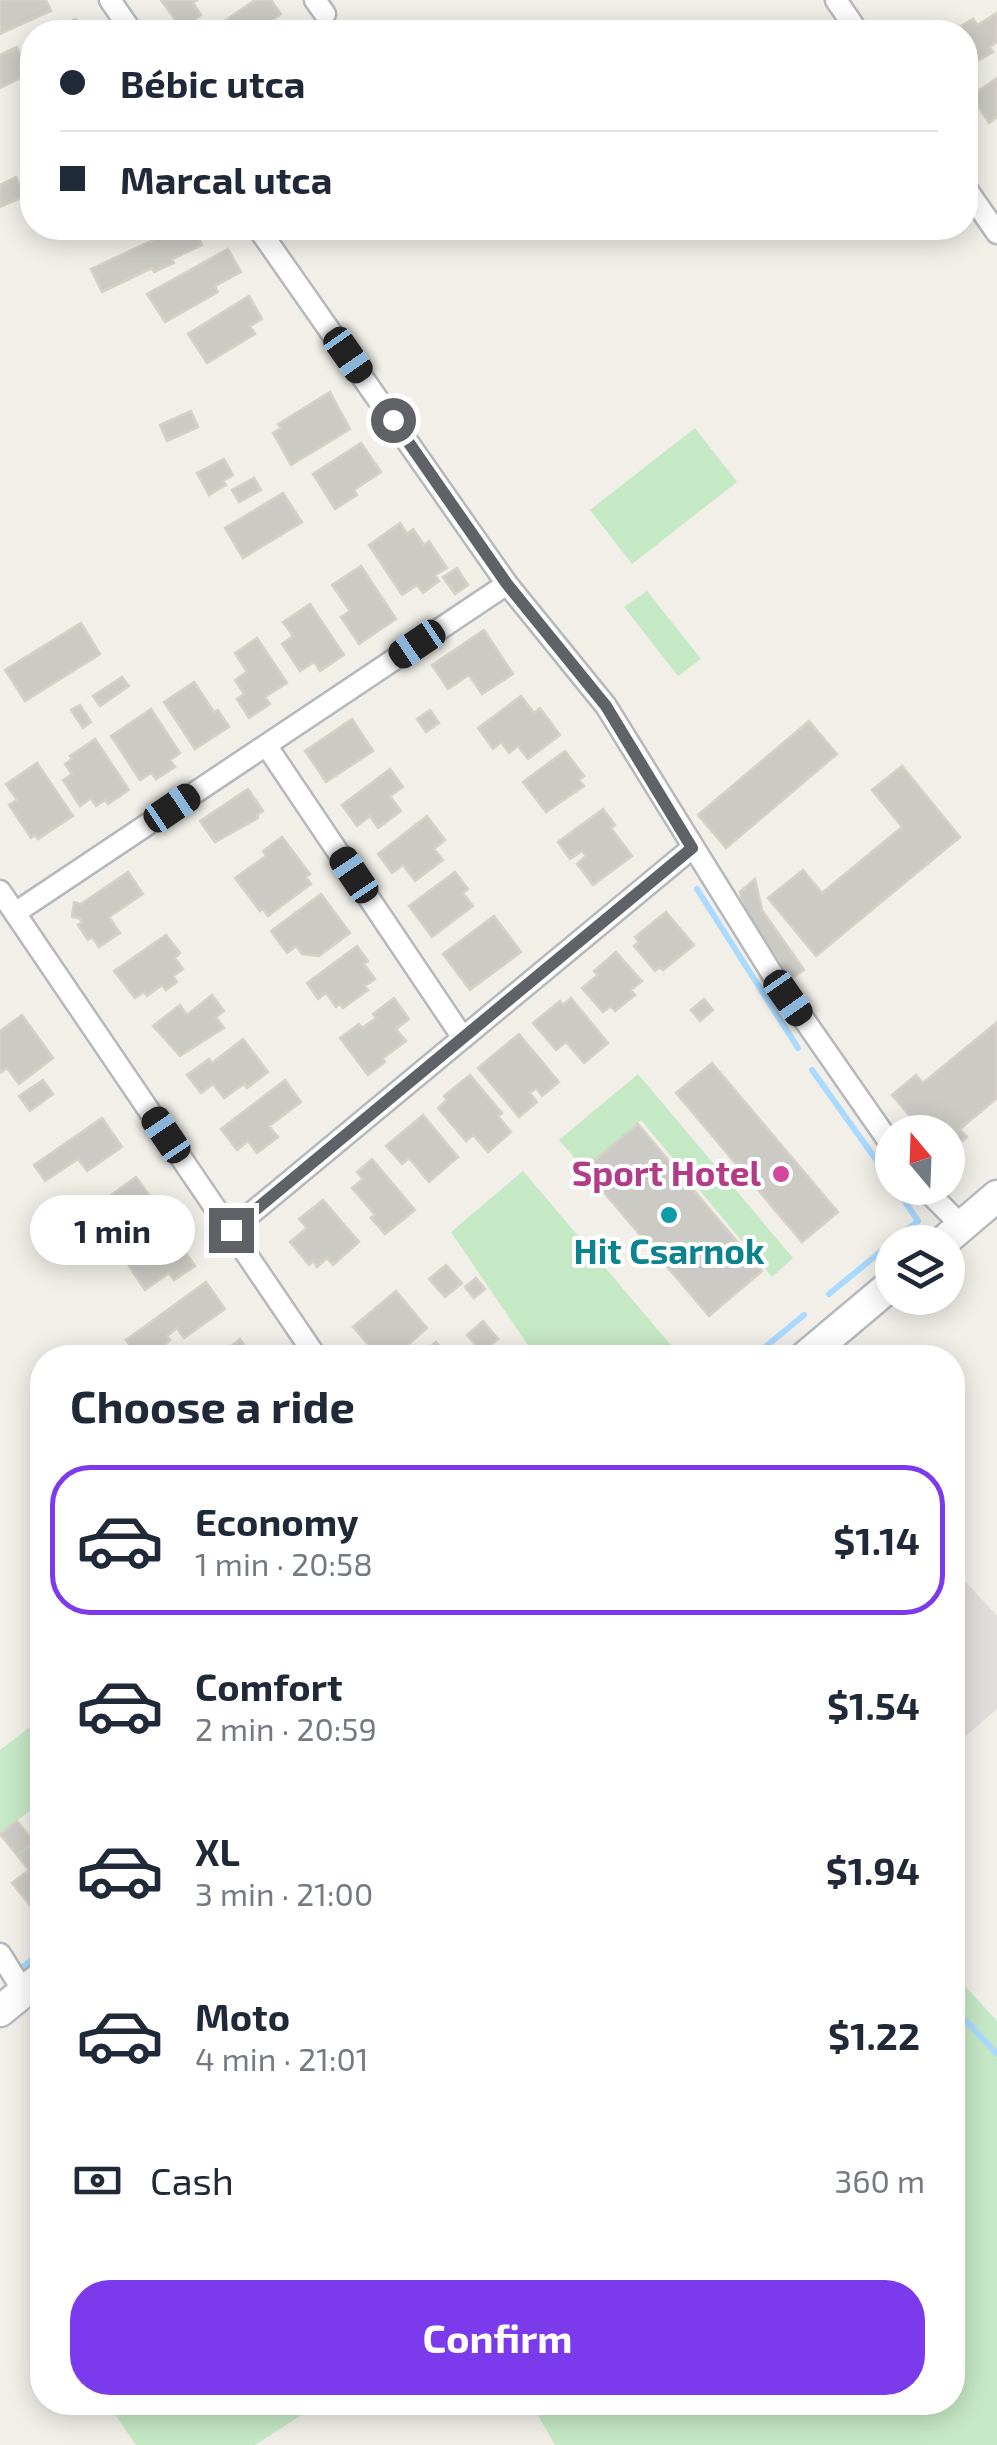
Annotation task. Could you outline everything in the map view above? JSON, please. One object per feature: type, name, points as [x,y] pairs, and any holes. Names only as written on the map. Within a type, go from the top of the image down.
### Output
[{"type":"street","points":[[978,206],[997,233]]},
{"type":"street","points":[[266,240],[507,584],[606,706],[771,972],[875,1122]]},
{"type":"street","points":[[15,913],[507,584]]},
{"type":"street","points":[[266,745],[464,1038]]},
{"type":"street","points":[[231,1230],[692,848]]},
{"type":"street","points":[[0,891],[308,1345]]},
{"type":"street","points":[[963,1225],[997,1196]]},
{"type":"street","points":[[819,1345],[875,1298]]},
{"type":"street","points":[[0,1954],[30,1982]]},
{"type":"street","points":[[0,2011],[30,1987]]},
{"type":"shaded area","points":[[965,1581],[997,1616],[997,1709],[965,1737]]},
{"type":"green space","points":[[695,428],[737,482],[632,564],[590,510]]},
{"type":"green space","points":[[647,591],[701,659],[678,676],[624,607]]},
{"type":"green space","points":[[638,1074],[793,1258],[772,1277],[641,1120],[584,1169],[559,1140]]},
{"type":"green space","points":[[523,1171],[671,1345],[528,1345],[451,1232]]},
{"type":"green space","points":[[30,1727],[30,1810],[0,1834],[0,1750]]},
{"type":"green space","points":[[965,1986],[997,2021],[997,2445],[555,2445],[538,2415],[965,2415]]},
{"type":"green space","points":[[115,2415],[301,2415],[255,2445],[136,2445]]},
{"type":"building","points":[[0,0],[46,0],[51,11],[31,20],[20,20],[20,25],[0,34]]},
{"type":"building","points":[[161,0],[197,0],[193,3],[201,15],[194,20],[175,20]]},
{"type":"building","points":[[255,0],[271,0],[281,14],[272,20],[226,20]]},
{"type":"building","points":[[997,13],[997,42],[990,47],[993,52],[978,61],[978,24]]},
{"type":"building","points":[[17,47],[20,78],[0,88],[0,55]]},
{"type":"building","points":[[997,78],[997,117],[989,123],[978,106],[978,91]]},
{"type":"building","points":[[16,177],[20,198],[0,207],[0,185]]},
{"type":"building","points":[[153,240],[200,240],[202,245],[172,259],[174,263],[154,272],[152,268],[102,292],[91,269]]},
{"type":"building","points":[[228,249],[241,272],[215,286],[218,292],[165,322],[147,294]]},
{"type":"building","points":[[249,296],[262,319],[250,326],[255,334],[207,363],[188,334]]},
{"type":"building","points":[[330,392],[350,429],[291,465],[273,433],[281,428],[278,424]]},
{"type":"building","points":[[191,411],[198,427],[167,441],[160,425]]},
{"type":"building","points":[[361,443],[381,472],[335,509],[313,474]]},
{"type":"building","points":[[224,459],[233,475],[223,481],[226,485],[209,495],[197,473]]},
{"type":"building","points":[[254,478],[261,490],[239,502],[232,490]]},
{"type":"building","points":[[283,493],[302,522],[243,558],[225,528]]},
{"type":"building","points":[[400,523],[407,534],[413,529],[424,545],[429,541],[447,568],[435,575],[439,581],[423,593],[417,585],[402,595],[369,545]]},
{"type":"building","points":[[361,566],[396,619],[359,644],[341,617],[350,611],[332,585]]},
{"type":"building","points":[[457,568],[468,585],[455,594],[443,577]]},
{"type":"building","points":[[310,604],[344,655],[320,671],[314,662],[300,671],[282,644],[293,636],[283,622]]},
{"type":"building","points":[[81,623],[100,654],[25,701],[5,670]]},
{"type":"building","points":[[484,630],[513,674],[482,694],[469,675],[448,689],[432,665]]},
{"type":"building","points":[[257,638],[287,683],[265,697],[270,704],[249,718],[237,699],[244,694],[235,680],[247,672],[235,653]]},
{"type":"building","points":[[122,677],[129,686],[100,706],[93,696]]},
{"type":"building","points":[[194,682],[229,727],[195,749],[164,702]]},
{"type":"building","points":[[521,696],[534,713],[540,708],[560,735],[528,759],[518,746],[509,753],[501,742],[493,749],[478,728]]},
{"type":"building","points":[[80,705],[91,722],[83,728],[71,710]]},
{"type":"building","points":[[151,709],[180,753],[170,760],[175,767],[156,779],[151,773],[140,780],[111,736]]},
{"type":"building","points":[[430,710],[439,723],[426,732],[417,719]]},
{"type":"building","points":[[352,719],[373,751],[326,782],[305,751]]},
{"type":"building","points":[[809,721],[837,754],[726,848],[698,815]]},
{"type":"building","points":[[95,739],[129,790],[108,804],[105,800],[96,806],[91,798],[80,806],[63,780],[72,774],[65,764]]},
{"type":"building","points":[[565,751],[584,776],[579,780],[584,786],[546,812],[523,782]]},
{"type":"building","points":[[37,763],[73,816],[38,839],[35,835],[31,838],[9,805],[17,800],[6,784]]},
{"type":"building","points":[[902,766],[960,837],[816,956],[768,898],[803,870],[822,893],[902,827],[872,790]]},
{"type":"building","points":[[390,769],[403,787],[390,796],[401,811],[378,828],[370,816],[357,826],[342,805]]},
{"type":"building","points":[[248,789],[263,811],[258,818],[215,842],[200,821]]},
{"type":"building","points":[[603,809],[615,825],[611,828],[632,856],[593,885],[577,864],[586,856],[582,851],[570,859],[558,842]]},
{"type":"building","points":[[427,816],[445,840],[434,849],[443,860],[415,881],[403,865],[392,873],[378,854]]},
{"type":"building","points":[[282,837],[310,874],[306,877],[311,884],[268,916],[235,878],[266,856],[263,851]]},
{"type":"building","points":[[128,872],[143,894],[109,917],[120,933],[99,947],[92,937],[88,940],[78,925],[82,922],[79,918],[72,917],[74,902],[81,904]]},
{"type":"building","points":[[455,872],[468,889],[463,893],[473,906],[432,937],[409,906]]},
{"type":"building","points":[[755,879],[762,910],[804,970],[791,979],[744,911],[740,892]]},
{"type":"building","points":[[321,894],[350,933],[319,956],[302,954],[296,946],[287,953],[271,931]]},
{"type":"building","points":[[666,912],[694,945],[663,970],[660,967],[655,971],[634,946],[639,942],[635,937]]},
{"type":"building","points":[[494,916],[521,952],[470,990],[443,954]]},
{"type":"building","points":[[166,935],[180,953],[175,958],[183,969],[173,976],[177,982],[166,990],[162,985],[147,996],[144,992],[135,998],[114,971]]},
{"type":"building","points":[[357,946],[375,979],[365,986],[368,990],[343,1008],[340,1004],[336,1007],[326,993],[318,999],[307,983]]},
{"type":"building","points":[[616,952],[642,981],[631,990],[635,995],[615,1011],[611,1006],[603,1012],[582,988]]},
{"type":"building","points":[[212,995],[224,1011],[216,1017],[224,1028],[180,1056],[153,1026],[180,1005],[187,1015]]},
{"type":"building","points":[[394,998],[409,1019],[396,1029],[406,1041],[368,1075],[340,1038],[359,1024],[362,1028],[376,1018],[373,1014]]},
{"type":"building","points":[[571,998],[608,1043],[584,1063],[566,1042],[556,1050],[533,1023],[560,1001],[563,1005]]},
{"type":"building","points":[[704,999],[713,1010],[700,1021],[691,1010]]},
{"type":"building","points":[[22,1015],[53,1058],[19,1084],[7,1068],[0,1073],[0,1031]]},
{"type":"building","points":[[997,1022],[997,1098],[965,1125],[965,1115],[909,1115],[892,1095],[916,1075],[923,1083]]},
{"type":"building","points":[[519,1034],[559,1082],[542,1096],[536,1088],[530,1093],[537,1102],[519,1117],[478,1068]]},
{"type":"building","points":[[243,1039],[268,1072],[247,1088],[244,1084],[224,1098],[213,1084],[201,1093],[187,1075],[209,1059],[212,1063]]},
{"type":"building","points":[[712,1063],[838,1212],[802,1242],[676,1093]]},
{"type":"building","points":[[470,1075],[502,1113],[498,1116],[511,1132],[488,1152],[473,1135],[466,1141],[438,1108],[447,1100],[444,1096]]},
{"type":"building","points":[[43,1080],[53,1094],[30,1111],[19,1096]]},
{"type":"building","points":[[285,1080],[301,1102],[269,1126],[278,1137],[257,1153],[248,1141],[237,1150],[221,1129]]},
{"type":"building","points":[[423,1115],[458,1157],[429,1182],[409,1158],[402,1164],[386,1146]]},
{"type":"building","points":[[102,1118],[122,1147],[87,1171],[78,1159],[45,1181],[34,1165]]},
{"type":"building","name":"Hit Csarnok","points":[[638,1124],[762,1271],[709,1316],[584,1169]]},
{"type":"building","points":[[372,1159],[415,1210],[385,1234],[352,1188],[363,1179],[357,1172]]},
{"type":"building","points":[[136,1177],[156,1205],[140,1217],[149,1229],[118,1251],[89,1211]]},
{"type":"building","points":[[323,1200],[359,1242],[333,1265],[327,1258],[317,1267],[313,1261],[309,1265],[290,1242],[307,1228],[299,1219]]},
{"type":"building","points":[[174,1236],[195,1266],[174,1280],[169,1273],[145,1290],[129,1266]]},
{"type":"building","points":[[446,1265],[462,1283],[445,1297],[429,1279]]},
{"type":"building","points":[[476,1278],[485,1289],[474,1298],[465,1287]]},
{"type":"building","points":[[206,1282],[225,1309],[184,1338],[177,1328],[164,1345],[130,1345],[126,1340]]},
{"type":"building","points":[[396,1291],[427,1328],[408,1345],[369,1345],[353,1327]]},
{"type":"building","points":[[483,1321],[498,1339],[491,1345],[476,1345],[467,1335]]},
{"type":"building","points":[[17,1821],[30,1837],[30,1845],[17,1855],[0,1834]]},
{"type":"building","points":[[30,1845],[30,1905],[12,1883],[29,1870],[17,1855]]},
{"type":"waterway","points":[[697,889],[798,1048]]},
{"type":"waterway","points":[[812,1070],[875,1158]]},
{"type":"waterway","points":[[829,1294],[918,1221],[907,1205]]},
{"type":"waterway","points":[[768,1345],[804,1315]]},
{"type":"waterway","points":[[23,1967],[30,1961]]},
{"type":"waterway","points":[[965,2020],[997,2054]]},
{"type":"place","name":"Sport Hotel","points":[[781,1174]]},
{"type":"place","name":"Hit Csarnok","points":[[669,1215]]},
{"type":"route","points":[[231,1230],[692,848],[606,706],[507,584],[393,420]]}]
